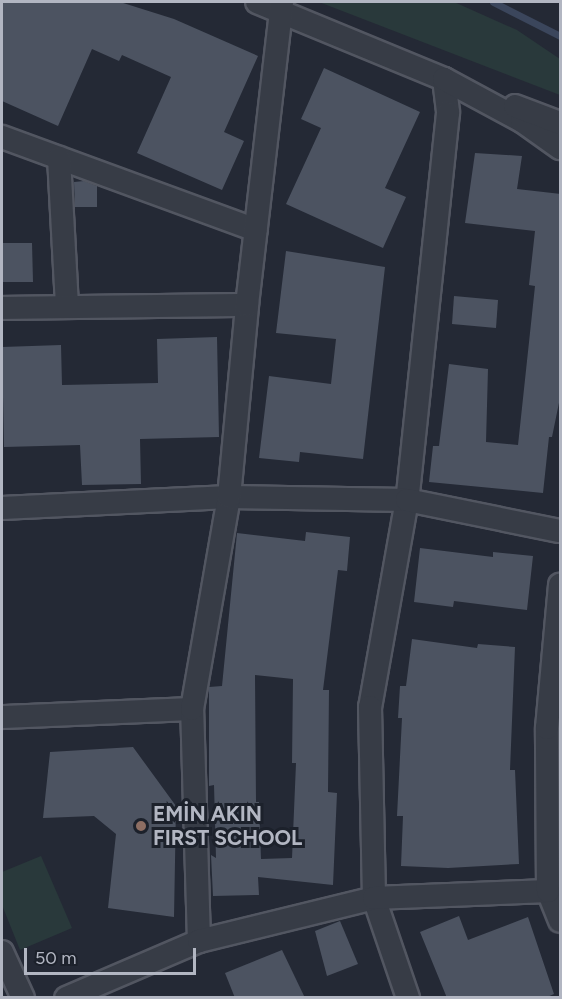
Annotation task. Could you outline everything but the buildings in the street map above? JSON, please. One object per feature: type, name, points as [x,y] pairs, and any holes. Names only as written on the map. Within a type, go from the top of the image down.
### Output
[{"type":"street","points":[[257,2],[282,7],[444,79],[561,123]]},
{"type":"street","points":[[199,940],[192,709],[229,497],[246,305],[282,7]]},
{"type":"street","points":[[444,79],[522,121],[561,148]]},
{"type":"street","points":[[408,998],[374,898],[370,707],[406,500],[448,112],[444,79]]},
{"type":"street","points":[[2,136],[256,230]]},
{"type":"street","points":[[59,158],[67,307]]},
{"type":"street","points":[[2,308],[246,305]]},
{"type":"street","points":[[2,508],[229,497],[406,500],[561,531]]},
{"type":"street","points":[[561,585],[548,728],[548,891],[561,921]]},
{"type":"street","points":[[2,717],[192,709]]},
{"type":"street","points":[[66,998],[199,940],[374,898],[548,891]]},
{"type":"street","points":[[2,952],[23,998]]},
{"type":"shaded area","points":[[319,2],[454,2],[517,30],[560,59],[560,95]]},
{"type":"shaded area","points":[[41,856],[72,928],[20,950],[2,905],[2,872]]},
{"type":"waterway","points":[[493,2],[560,36]]},
{"type":"place","name":"EMİN AKIN FIRST SCHOOL","points":[[141,826]]}]
